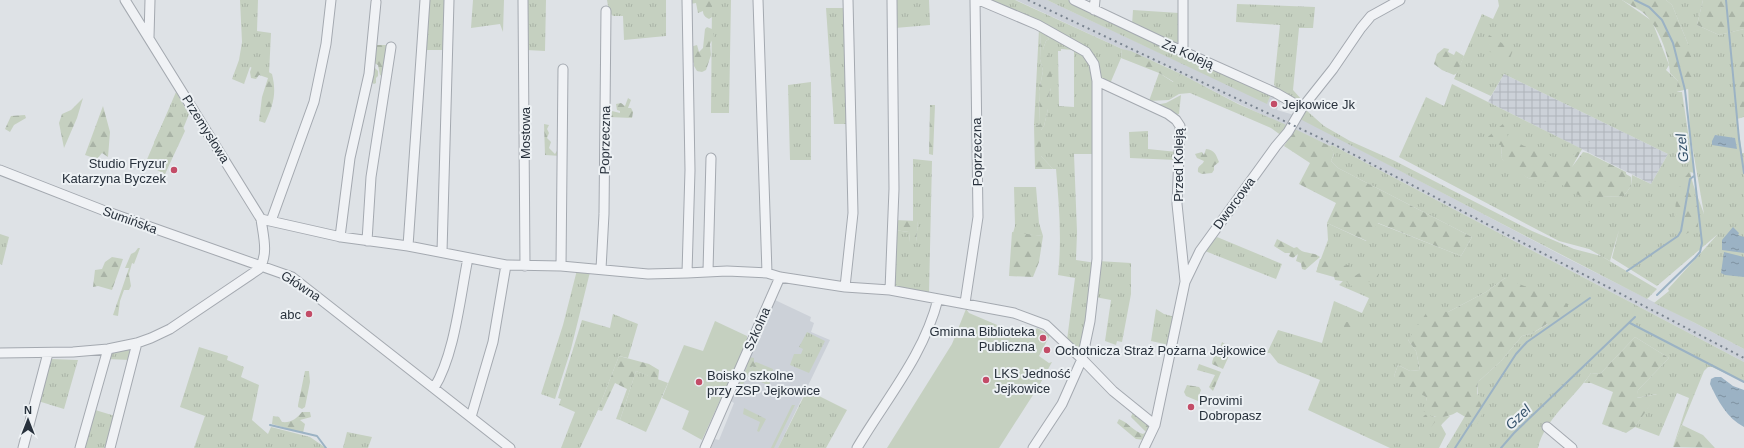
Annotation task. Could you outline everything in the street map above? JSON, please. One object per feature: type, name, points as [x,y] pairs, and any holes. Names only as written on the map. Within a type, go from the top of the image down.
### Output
[{"type":"street","name":"Przemysłowa","points":[[125,0],[261,219],[265,251],[261,266]]},
{"type":"street","points":[[149,37],[150,0]]},
{"type":"street","points":[[272,221],[314,102],[326,44],[331,0]]},
{"type":"street","points":[[408,246],[425,0]]},
{"type":"street","points":[[442,252],[449,0]]},
{"type":"street","name":"Mostowa","points":[[523,0],[525,266]]},
{"type":"street","points":[[687,0],[690,170],[687,273]]},
{"type":"street","points":[[758,0],[767,273]]},
{"type":"street","points":[[845,286],[853,214],[848,0]]},
{"type":"street","points":[[890,290],[894,189],[892,0]]},
{"type":"street","name":"Poprzeczna","points":[[965,303],[978,217],[975,0]]},
{"type":"street","points":[[979,0],[1038,25],[1086,52],[1094,64],[1097,81],[1097,259],[1090,321],[1082,359],[1062,404],[1033,448]]},
{"type":"street","name":"Za Koleją","points":[[1074,0],[1276,93],[1302,108]]},
{"type":"street","points":[[1094,10],[1095,0]]},
{"type":"street","points":[[1183,0],[1183,51]]},
{"type":"street","name":"Dworcowa","points":[[1144,448],[1155,424],[1185,282],[1200,251],[1276,146],[1288,132],[1302,108],[1329,74],[1361,28],[1371,16],[1400,0]]},
{"type":"street","points":[[340,237],[350,158],[369,74],[376,2]]},
{"type":"street","name":"Poprzeczna","points":[[601,269],[605,206],[606,12]]},
{"type":"street","points":[[139,21],[149,17]]},
{"type":"street","points":[[367,241],[371,177],[391,47]]},
{"type":"street","points":[[561,266],[563,69]]},
{"type":"street","name":"Przed Koleją","points":[[1097,81],[1164,112],[1174,118],[1180,126],[1177,204],[1185,282]]},
{"type":"street","points":[[708,271],[711,158]]},
{"type":"street","name":"Sumińska","points":[[0,170],[106,211],[261,266]]},
{"type":"street","points":[[261,219],[340,237],[408,246],[506,265],[561,266],[648,274],[708,271],[767,273],[780,277],[845,286],[890,290],[1014,313],[1046,325],[1114,391],[1155,424]]},
{"type":"street","points":[[434,388],[440,376],[450,347],[468,258]]},
{"type":"street","points":[[471,417],[493,342],[506,265]]},
{"type":"street","points":[[0,353],[48,353],[108,349],[137,343],[170,329],[261,266]]},
{"type":"street","name":"Główna","points":[[261,266],[289,276],[303,285],[510,448]]},
{"type":"street","name":"Szkolna","points":[[705,448],[780,277]]},
{"type":"street","points":[[857,448],[925,339],[938,299]]},
{"type":"street","points":[[110,448],[137,343]]},
{"type":"street","points":[[80,448],[108,349]]},
{"type":"street","points":[[23,448],[48,353]]},
{"type":"street","points":[[1547,427],[1572,448]]},
{"type":"shaded area","points":[[1016,0],[1047,0],[1267,103],[1271,94],[1281,99],[1277,110],[1294,115],[1744,349],[1744,362],[1332,145],[1330,146],[1235,102],[1165,66],[1122,49]]},
{"type":"shaded area","points":[[1504,74],[1668,154],[1651,184],[1488,102]]},
{"type":"shaded area","points":[[775,300],[811,317],[810,321],[814,323],[811,332],[830,340],[778,448],[711,448],[715,439],[719,440],[734,403],[731,401],[733,394],[756,341],[760,339],[762,328]]},
{"type":"green space","points":[[240,0],[258,0],[257,31],[271,33],[269,74],[250,67],[244,84],[232,79],[239,60],[242,42]]},
{"type":"green space","points":[[424,0],[449,0],[448,50],[423,50]]},
{"type":"green space","points":[[473,0],[504,0],[503,32],[500,24],[471,28]]},
{"type":"green space","points":[[524,0],[546,0],[545,51],[526,50]]},
{"type":"green space","points":[[607,0],[666,0],[666,36],[624,40],[623,16],[613,16],[609,12]]},
{"type":"green space","points":[[689,0],[712,0],[712,17],[709,19],[706,17],[703,11],[698,13],[696,3],[690,4]]},
{"type":"green space","points":[[712,0],[731,0],[729,113],[711,113]]},
{"type":"green space","points":[[894,0],[929,0],[930,25],[895,28]]},
{"type":"green space","points":[[984,0],[1015,0],[1122,49],[1121,58],[1109,86],[1098,80],[1098,63]]},
{"type":"green space","points":[[1047,0],[1068,0],[1119,25],[1271,94],[1267,104]]},
{"type":"green space","points":[[1498,0],[1622,0],[1652,21],[1669,65],[1666,70],[1678,81],[1677,92],[1682,92],[1694,173],[1690,172],[1704,214],[1690,133],[1688,44],[1672,5],[1666,0],[1703,0],[1697,25],[1719,35],[1744,29],[1744,117],[1737,119],[1742,153],[1744,153],[1744,349],[1654,303],[1669,291],[1668,289],[1718,234],[1657,286],[1612,258],[1619,230],[1610,261],[1589,249],[1559,241],[1399,157],[1426,97],[1444,106],[1452,84],[1582,149],[1570,168],[1601,197],[1624,196],[1631,186],[1632,175],[1651,184],[1668,154],[1504,74],[1491,96],[1454,79],[1482,14],[1493,19],[1499,6]],"holes":[[[1501,145],[1541,180],[1528,178],[1502,159]]]},
{"type":"green space","points":[[1622,0],[1666,0],[1672,5],[1688,44],[1693,64],[1692,88],[1676,92],[1678,81],[1670,73],[1665,48],[1657,30],[1647,16]]},
{"type":"green space","points":[[1703,0],[1744,0],[1744,29],[1719,35],[1697,25]]},
{"type":"green space","points":[[1237,4],[1315,7],[1313,28],[1299,28],[1293,90],[1302,100],[1300,102],[1279,94],[1274,84],[1280,25],[1236,22]]},
{"type":"green space","points":[[845,6],[849,124],[834,124],[826,8],[843,8]]},
{"type":"green space","points":[[1133,10],[1179,13],[1180,39],[1173,45],[1132,25]]},
{"type":"green space","points":[[707,27],[712,29],[714,37],[710,44],[711,55],[706,70],[702,72],[697,71],[694,63],[691,61],[690,47],[697,45],[699,52],[703,48],[705,29]]},
{"type":"green space","points":[[1039,29],[1083,53],[1093,67],[1094,154],[1074,154],[1077,232],[1076,260],[1096,263],[1082,353],[1067,340],[1075,278],[1058,275],[1060,235],[1056,169],[1053,169],[1041,156],[1041,130],[1044,126],[1051,88],[1043,49],[1046,41],[1049,39],[1041,31],[1040,59],[1043,71],[1039,91],[1040,124],[1037,126],[1034,125]],"holes":[[[1061,49],[1074,50],[1074,107],[1059,106],[1058,51],[1061,51]]]},
{"type":"green space","points":[[1041,30],[1049,39],[1046,41],[1043,49],[1052,61],[1051,88],[1048,98],[1048,109],[1044,126],[1041,130],[1041,156],[1053,169],[1035,169],[1034,125],[1037,126],[1040,124],[1039,91],[1043,71],[1040,59]]},
{"type":"green space","points":[[1489,35],[1513,50],[1509,61],[1484,49]]},
{"type":"green space","points":[[375,45],[391,45],[385,78],[380,75],[378,65],[374,63],[374,67],[378,71],[378,76],[376,78],[376,83],[374,84],[369,81]]},
{"type":"green space","points":[[1739,47],[1744,48],[1744,116],[1741,118],[1738,89],[1741,80],[1740,72],[1737,66]]},
{"type":"green space","points":[[1444,48],[1449,49],[1448,52],[1454,55],[1456,51],[1464,56],[1457,73],[1454,75],[1442,70],[1434,64],[1437,54]]},
{"type":"green space","points":[[1122,49],[1131,51],[1181,74],[1174,82],[1159,73],[1121,58]]},
{"type":"green space","points":[[257,65],[272,74],[274,88],[270,111],[265,123],[259,121],[262,97],[268,78],[259,75],[256,79],[251,78],[250,72],[252,66]]},
{"type":"green space","points":[[1159,73],[1173,82],[1181,74],[1238,104],[1289,126],[1282,136],[1271,128],[1190,93],[1179,94],[1169,100],[1149,101]]},
{"type":"green space","points":[[811,82],[811,160],[790,160],[788,85]]},
{"type":"green space","points":[[176,92],[189,114],[165,174],[145,164]]},
{"type":"green space","points":[[1181,95],[1179,114],[1175,115],[1155,105],[1166,103]]},
{"type":"green space","points":[[83,98],[77,118],[64,148],[59,123],[62,114],[71,110]]},
{"type":"green space","points":[[628,98],[631,100],[628,108],[631,108],[633,112],[632,118],[609,117],[609,113],[612,111],[620,113],[620,111],[617,110],[616,104],[621,103],[625,106]]},
{"type":"green space","points":[[930,105],[935,105],[933,155],[929,154]]},
{"type":"green space","points":[[103,106],[110,132],[108,157],[102,153],[97,159],[85,155]]},
{"type":"green space","points":[[1306,110],[1324,126],[1350,141],[1395,161],[1532,231],[1574,249],[1601,256],[1657,289],[1647,299],[1300,119]]},
{"type":"green space","points":[[168,112],[176,114],[185,131],[165,174],[154,167],[154,142]]},
{"type":"green space","points":[[25,115],[26,118],[14,125],[10,132],[5,129],[11,116]]},
{"type":"green space","points":[[557,120],[561,120],[561,156],[545,155],[544,124],[549,125],[547,129],[549,133],[547,138],[551,142],[549,148],[555,154],[558,149]]},
{"type":"green space","points":[[1504,123],[1508,137],[1524,146],[1564,161],[1582,149],[1572,167],[1583,152],[1588,153],[1626,172],[1626,174],[1631,177],[1631,186],[1624,196],[1601,197],[1591,203],[1562,185],[1528,178],[1511,168],[1502,159],[1501,145],[1482,142]]},
{"type":"green space","points":[[1295,129],[1330,146],[1334,153],[1331,161],[1338,168],[1472,237],[1461,256],[1378,223],[1367,241],[1327,223],[1336,203],[1299,184],[1310,163],[1284,146]]},
{"type":"green space","points":[[1148,131],[1148,149],[1177,152],[1176,160],[1130,158],[1129,132]]},
{"type":"green space","points":[[1332,145],[1744,362],[1744,382],[1712,367],[1708,367],[1704,371],[1673,447],[1689,398],[1677,393],[1659,436],[1635,427],[1657,394],[1636,398],[1638,390],[1669,358],[1635,337],[1600,374],[1591,373],[1553,418],[1541,438],[1538,448],[1446,448],[1465,416],[1477,423],[1478,382],[1501,361],[1522,336],[1531,334],[1548,324],[1505,278],[1486,292],[1448,312],[1408,340],[1416,351],[1420,370],[1410,371],[1398,365],[1394,376],[1426,397],[1434,417],[1450,416],[1441,425],[1446,434],[1439,448],[1390,448],[1308,410],[1320,380],[1278,363],[1270,353],[1267,353],[1278,330],[1322,343],[1334,301],[1362,313],[1369,298],[1339,285],[1346,278],[1341,279],[1316,272],[1328,240],[1327,223],[1366,241],[1377,223],[1461,256],[1472,237],[1338,168],[1331,161],[1334,154],[1330,146]]},
{"type":"green space","points":[[1206,149],[1216,155],[1219,162],[1214,166],[1212,173],[1202,174],[1198,172],[1198,170],[1204,161],[1197,158],[1195,154],[1202,152],[1204,155]]},
{"type":"green space","points":[[913,159],[932,161],[929,294],[893,289],[894,230],[909,232],[910,242],[916,242],[918,221],[913,221]]},
{"type":"green space","points":[[1690,171],[1698,213],[1698,227],[1686,234],[1675,217],[1676,196],[1682,181]]},
{"type":"green space","points":[[1014,187],[1036,187],[1039,223],[1043,236],[1013,233],[1015,226]]},
{"type":"green space","points":[[895,220],[918,221],[916,242],[910,242],[909,232],[894,230]]},
{"type":"green space","points":[[1012,232],[1043,236],[1039,262],[1033,277],[1009,276]]},
{"type":"green space","points":[[0,234],[9,237],[2,265],[0,264]]},
{"type":"green space","points":[[1217,237],[1282,264],[1276,279],[1205,251]]},
{"type":"green space","points":[[1277,239],[1294,248],[1297,247],[1302,251],[1320,257],[1305,270],[1302,269],[1301,263],[1296,261],[1298,254],[1293,258],[1289,256],[1290,253],[1285,253],[1274,246]]},
{"type":"green space","points":[[140,248],[134,264],[132,263],[129,274],[131,286],[129,290],[124,290],[120,301],[118,316],[113,315],[129,268],[125,268],[131,254]]},
{"type":"green space","points":[[112,257],[123,259],[112,290],[98,286],[93,287],[95,270],[102,269],[105,262]]},
{"type":"green space","points":[[1333,258],[1341,266],[1349,265],[1348,275],[1351,278],[1365,270],[1379,274],[1377,280],[1374,283],[1366,281],[1353,287],[1347,282],[1335,280],[1333,273],[1324,272],[1317,269],[1320,259],[1327,261]]},
{"type":"green space","points":[[1098,261],[1131,263],[1131,294],[1122,342],[1117,341],[1116,345],[1105,341],[1111,300],[1095,297]]},
{"type":"green space","points":[[577,270],[590,272],[571,349],[555,399],[541,394],[563,325]]},
{"type":"green space","points":[[1505,278],[1568,304],[1568,318],[1555,327],[1547,324],[1531,334],[1522,336],[1501,361],[1478,382],[1477,394],[1488,402],[1477,424],[1457,412],[1443,417],[1429,415],[1435,419],[1435,422],[1431,427],[1426,427],[1421,419],[1428,414],[1423,411],[1427,401],[1426,397],[1401,383],[1394,376],[1398,365],[1410,371],[1420,370],[1416,351],[1408,340],[1429,309],[1448,312],[1486,292]]},
{"type":"green space","name":"LKS Jedność Jejkowice","points":[[966,309],[969,313],[1016,333],[1027,329],[1034,332],[1037,328],[1050,335],[1039,356],[1049,363],[1052,362],[1040,384],[999,448],[887,448],[952,344]]},
{"type":"green space","points":[[1156,309],[1164,314],[1175,317],[1169,345],[1151,341]]},
{"type":"green space","points":[[613,314],[638,324],[628,358],[619,356],[598,410],[580,448],[561,448],[575,412],[559,405],[561,399],[558,398],[582,320],[610,328]]},
{"type":"green space","points":[[1357,317],[1361,320],[1360,330],[1345,331],[1343,322],[1348,322],[1349,318]]},
{"type":"green space","name":"Boisko szkolne przy ZSP Jejkowice","points":[[715,321],[747,336],[747,341],[702,440],[682,429],[689,411],[662,398],[684,345],[703,351]]},
{"type":"green space","points":[[807,332],[825,341],[809,373],[790,365],[794,354],[801,354],[803,349],[799,347]]},
{"type":"green space","points":[[1635,337],[1669,358],[1638,390],[1637,398],[1658,394],[1635,427],[1626,433],[1602,424],[1613,392],[1591,383],[1584,383],[1591,373],[1600,374]]},
{"type":"green space","points":[[1222,342],[1232,349],[1223,369],[1212,364],[1212,361],[1220,349]]},
{"type":"green space","points":[[199,347],[228,356],[227,360],[244,367],[241,377],[259,385],[252,420],[268,434],[271,427],[310,437],[326,448],[194,448],[205,416],[180,407]]},
{"type":"green space","points":[[130,348],[132,349],[130,360],[107,359],[110,354]]},
{"type":"green space","points":[[619,356],[649,364],[659,370],[658,380],[636,371],[620,420],[616,419],[627,389],[615,383],[602,411],[598,410]]},
{"type":"green space","points":[[750,357],[754,358],[754,363],[756,362],[773,369],[772,375],[752,366],[737,397],[734,394],[747,367],[745,366]]},
{"type":"green space","points":[[51,359],[78,360],[64,409],[38,401]]},
{"type":"green space","points":[[1199,364],[1221,372],[1213,391],[1209,387],[1215,375],[1197,370]]},
{"type":"green space","points":[[752,366],[772,375],[769,386],[748,375]]},
{"type":"green space","points":[[305,371],[309,371],[310,382],[305,407],[302,409],[298,407],[298,405]]},
{"type":"green space","points":[[636,371],[668,383],[646,432],[620,420]]},
{"type":"green space","points":[[1187,385],[1199,387],[1201,390],[1198,398],[1205,401],[1205,404],[1186,396],[1184,392]]},
{"type":"green space","points":[[807,390],[847,410],[826,448],[778,448]]},
{"type":"green space","points":[[792,405],[795,405],[774,448],[771,448]]},
{"type":"green space","points":[[744,408],[766,419],[759,432],[757,431],[760,422],[743,414]]},
{"type":"green space","points":[[92,409],[115,416],[106,448],[82,448]]},
{"type":"green space","points":[[302,412],[310,412],[311,417],[300,420],[305,424],[303,433],[272,424],[273,416],[279,417],[282,422],[288,422],[295,419]]},
{"type":"green space","points":[[1133,412],[1151,427],[1144,440],[1136,439],[1117,423],[1119,419],[1140,433],[1143,434],[1146,432],[1131,417]]},
{"type":"green space","points":[[1682,425],[1703,435],[1715,448],[1673,447]]},
{"type":"green space","points":[[347,432],[372,437],[368,448],[343,448]]},
{"type":"water","points":[[1715,135],[1735,138],[1737,149],[1712,145]]},
{"type":"water","points":[[1733,227],[1739,233],[1738,235],[1744,237],[1744,253],[1722,250],[1722,240]]},
{"type":"water","points":[[1724,252],[1744,257],[1744,277],[1725,275],[1721,273]]},
{"type":"water","points":[[1721,377],[1733,386],[1744,390],[1744,427],[1728,414],[1720,403],[1710,384],[1711,379]]},
{"type":"waterway","name":"Gzel","points":[[1635,0],[1649,7],[1662,20],[1673,43],[1685,90],[1702,243],[1700,252],[1695,258],[1657,295]]},
{"type":"waterway","points":[[1726,0],[1739,139],[1744,173]]},
{"type":"waterway","points":[[1627,271],[1678,236],[1681,231],[1690,179],[1694,176]]},
{"type":"waterway","points":[[1455,448],[1516,354],[1527,342],[1590,298]]},
{"type":"waterway","name":"Gzel","points":[[1501,448],[1514,433],[1635,317]]},
{"type":"waterway","points":[[1630,323],[1744,382]]},
{"type":"waterway","points":[[270,425],[317,436],[326,448]]},
{"type":"railway","points":[[1028,0],[1335,145],[1744,358]]},
{"type":"place","name":"Jejkowice Jk","points":[[1274,104]]},
{"type":"place","name":"Studio Fryzur Katarzyna Byczek","points":[[174,170]]},
{"type":"place","name":"abc","points":[[309,314]]},
{"type":"place","name":"Gminna Biblioteka Publiczna","points":[[1043,338]]},
{"type":"place","name":"Ochotnicza Straż Pożarna Jejkowice","points":[[1047,350]]},
{"type":"place","name":"LKS Jedność Jejkowice","points":[[986,380]]},
{"type":"place","name":"Boisko szkolne przy ZSP Jejkowice","points":[[699,382]]},
{"type":"place","name":"Provimi Dobropasz","points":[[1191,407]]}]
